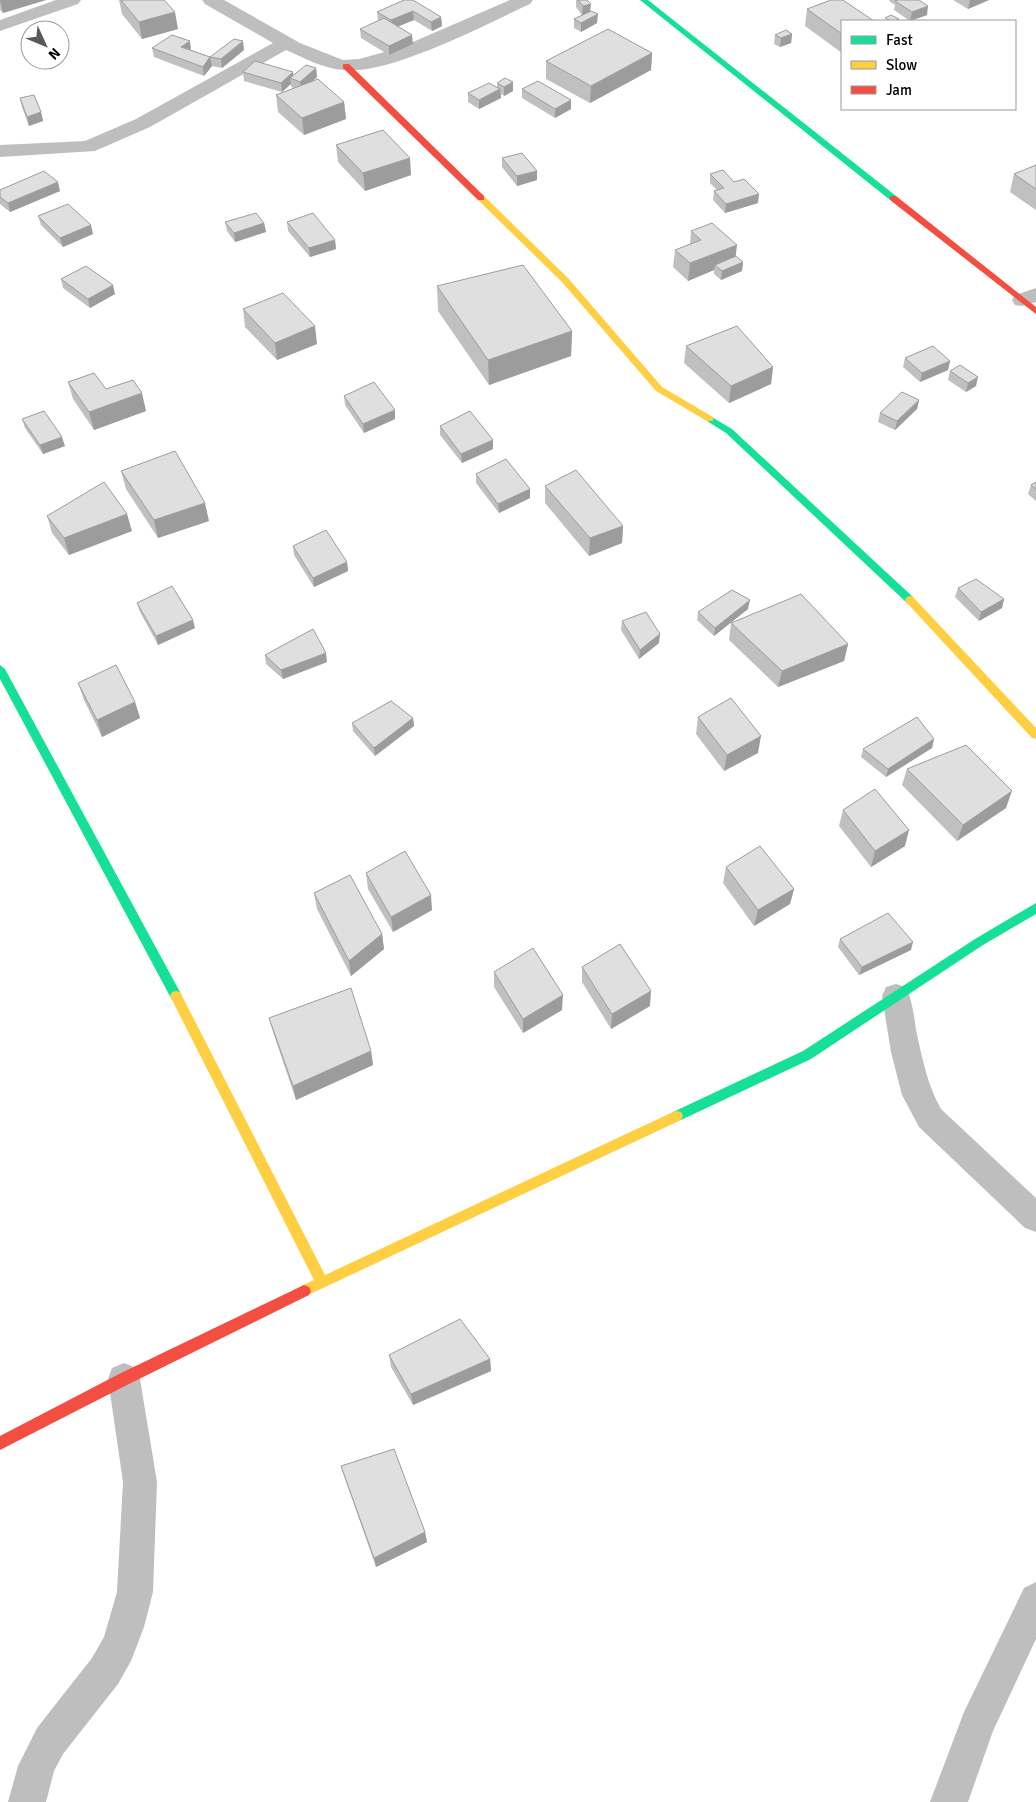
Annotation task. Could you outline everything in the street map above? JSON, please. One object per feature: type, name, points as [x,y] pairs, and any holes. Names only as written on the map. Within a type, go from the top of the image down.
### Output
[{"type":"street","points":[[0,26],[72,0]]},
{"type":"street","points":[[211,0],[287,42],[325,60],[346,66],[380,62],[524,0]]},
{"type":"street","points":[[644,0],[1031,302]]},
{"type":"street","points":[[0,151],[88,147],[143,123],[287,42]]},
{"type":"street","points":[[346,66],[565,280],[659,389],[729,431],[909,598],[1036,735]]},
{"type":"street","points":[[0,669],[54,767],[255,1147],[322,1282]]},
{"type":"street","points":[[0,1443],[124,1379],[322,1282],[807,1055],[979,942],[1036,908]]},
{"type":"street","points":[[896,996],[906,1052],[917,1094],[930,1118],[1036,1218]]},
{"type":"street","points":[[27,1802],[37,1766],[50,1741],[104,1671],[118,1648],[126,1627],[135,1592],[140,1482],[124,1379]]},
{"type":"street","points":[[949,1802],[977,1726],[1036,1600]]},
{"type":"building","points":[[121,0],[164,0],[175,12],[139,22]]},
{"type":"building","points":[[404,0],[413,0],[441,17],[431,22],[413,11],[391,20],[377,12]]},
{"type":"building","points":[[578,0],[587,0],[591,4],[583,6]]},
{"type":"building","points":[[831,0],[843,0],[873,20],[841,20],[841,33],[807,9]]},
{"type":"building","points":[[919,0],[928,6],[912,12],[895,1]]},
{"type":"building","points":[[591,11],[598,14],[581,23],[574,19]]},
{"type":"building","points":[[891,15],[899,19],[888,20],[885,18]]},
{"type":"building","points":[[384,18],[412,35],[389,46],[360,29]]},
{"type":"building","points":[[608,29],[652,53],[591,86],[546,61]]},
{"type":"building","points":[[786,30],[792,34],[781,38],[775,35]]},
{"type":"building","points":[[172,35],[190,41],[181,47],[210,57],[203,67],[152,48]]},
{"type":"building","points":[[234,39],[243,41],[221,59],[210,57]]},
{"type":"building","points":[[255,61],[293,72],[281,83],[243,72]]},
{"type":"building","points":[[306,65],[316,68],[300,82],[290,78]]},
{"type":"building","points":[[505,78],[513,82],[504,87],[497,83]]},
{"type":"building","points":[[318,79],[344,102],[302,118],[276,95]]},
{"type":"building","points":[[538,81],[571,100],[555,109],[522,89]]},
{"type":"building","points":[[489,83],[500,89],[479,100],[468,93]]},
{"type":"building","points":[[34,95],[41,112],[27,117],[20,98]]},
{"type":"building","points":[[383,130],[410,158],[363,173],[336,145]]},
{"type":"building","points":[[522,153],[537,171],[517,176],[502,158]]},
{"type":"building","points":[[1036,165],[1036,189],[1014,174]]},
{"type":"building","points":[[723,170],[734,182],[744,179],[759,194],[726,204],[714,191],[724,188],[710,174]]},
{"type":"building","points":[[44,171],[58,182],[8,203],[0,197],[0,190]]},
{"type":"building","points":[[68,204],[91,225],[60,238],[38,216]]},
{"type":"building","points":[[256,213],[264,223],[234,233],[225,222]]},
{"type":"building","points":[[313,213],[335,240],[309,248],[287,222]]},
{"type":"building","points":[[712,223],[737,245],[690,263],[675,250],[701,240],[691,231]]},
{"type":"building","points":[[736,256],[743,262],[722,271],[715,265]]},
{"type":"building","points":[[523,265],[572,331],[488,360],[437,286]]},
{"type":"building","points":[[86,266],[113,285],[88,299],[61,279]]},
{"type":"building","points":[[283,293],[315,326],[275,343],[243,309]]},
{"type":"building","points":[[737,326],[773,367],[731,386],[686,346]]},
{"type":"building","points":[[933,346],[950,361],[922,373],[905,358]]},
{"type":"building","points":[[960,365],[978,377],[968,383],[950,371]]},
{"type":"building","points":[[94,373],[106,389],[133,380],[142,393],[89,412],[68,382]]},
{"type":"building","points":[[374,382],[395,410],[363,424],[344,396]]},
{"type":"building","points":[[902,392],[919,400],[897,421],[880,413]]},
{"type":"building","points":[[44,411],[62,437],[40,445],[22,419]]},
{"type":"building","points":[[470,411],[493,440],[461,454],[440,426]]},
{"type":"building","points":[[175,451],[205,503],[154,520],[121,471]]},
{"type":"building","points":[[506,459],[530,489],[498,504],[476,474]]},
{"type":"building","points":[[576,470],[623,526],[590,538],[545,486]]},
{"type":"building","points":[[104,482],[127,514],[64,538],[47,516]]},
{"type":"building","points":[[1036,482],[1036,489],[1031,485]]},
{"type":"building","points":[[326,530],[347,562],[313,578],[293,546]]},
{"type":"building","points":[[976,579],[1004,599],[981,612],[958,588]]},
{"type":"building","points":[[172,586],[193,620],[156,636],[137,603]]},
{"type":"building","points":[[732,590],[750,600],[715,628],[698,612]]},
{"type":"building","points":[[801,594],[848,644],[782,671],[731,623]]},
{"type":"building","points":[[646,612],[660,634],[640,650],[622,621]]},
{"type":"building","points":[[313,629],[326,653],[281,670],[265,655]]},
{"type":"building","points":[[116,665],[135,702],[97,720],[78,683]]},
{"type":"building","points":[[731,698],[761,736],[727,755],[698,717]]},
{"type":"building","points":[[391,701],[413,718],[374,748],[352,723]]},
{"type":"building","points":[[917,717],[934,739],[888,769],[863,749]]},
{"type":"building","points":[[966,745],[1012,791],[963,825],[907,769]]},
{"type":"building","points":[[875,789],[909,830],[875,851],[843,810]]},
{"type":"building","points":[[760,846],[794,889],[758,910],[726,867]]},
{"type":"building","points":[[405,851],[431,895],[391,917],[366,873]]},
{"type":"building","points":[[350,875],[382,934],[349,961],[314,893]]},
{"type":"building","points":[[888,913],[913,942],[862,967],[840,939]]},
{"type":"building","points":[[620,944],[651,991],[612,1014],[582,967]]},
{"type":"building","points":[[533,948],[563,995],[523,1019],[494,972]]},
{"type":"building","points":[[351,988],[371,1051],[293,1086],[269,1018]]},
{"type":"building","points":[[460,1319],[490,1359],[411,1394],[389,1355]]},
{"type":"building","points":[[394,1449],[425,1532],[374,1558],[341,1466]]},
{"type":"traffic: fast","points":[[644,0],[893,198]]},
{"type":"traffic: fast","points":[[710,419],[729,431],[910,600]]},
{"type":"traffic: fast","points":[[0,669],[176,996]]},
{"type":"traffic: fast","points":[[677,1116],[807,1055],[979,942],[1036,908]]},
{"type":"traffic: slow","points":[[481,198],[565,280],[659,389],[710,419]]},
{"type":"traffic: slow","points":[[910,600],[1036,735]]},
{"type":"traffic: slow","points":[[176,996],[322,1282]]},
{"type":"traffic: slow","points":[[304,1291],[677,1116]]},
{"type":"traffic: jam","points":[[346,66],[481,198]]},
{"type":"traffic: jam","points":[[893,198],[1036,311]]},
{"type":"traffic: jam","points":[[0,1443],[124,1379],[304,1291]]}]
